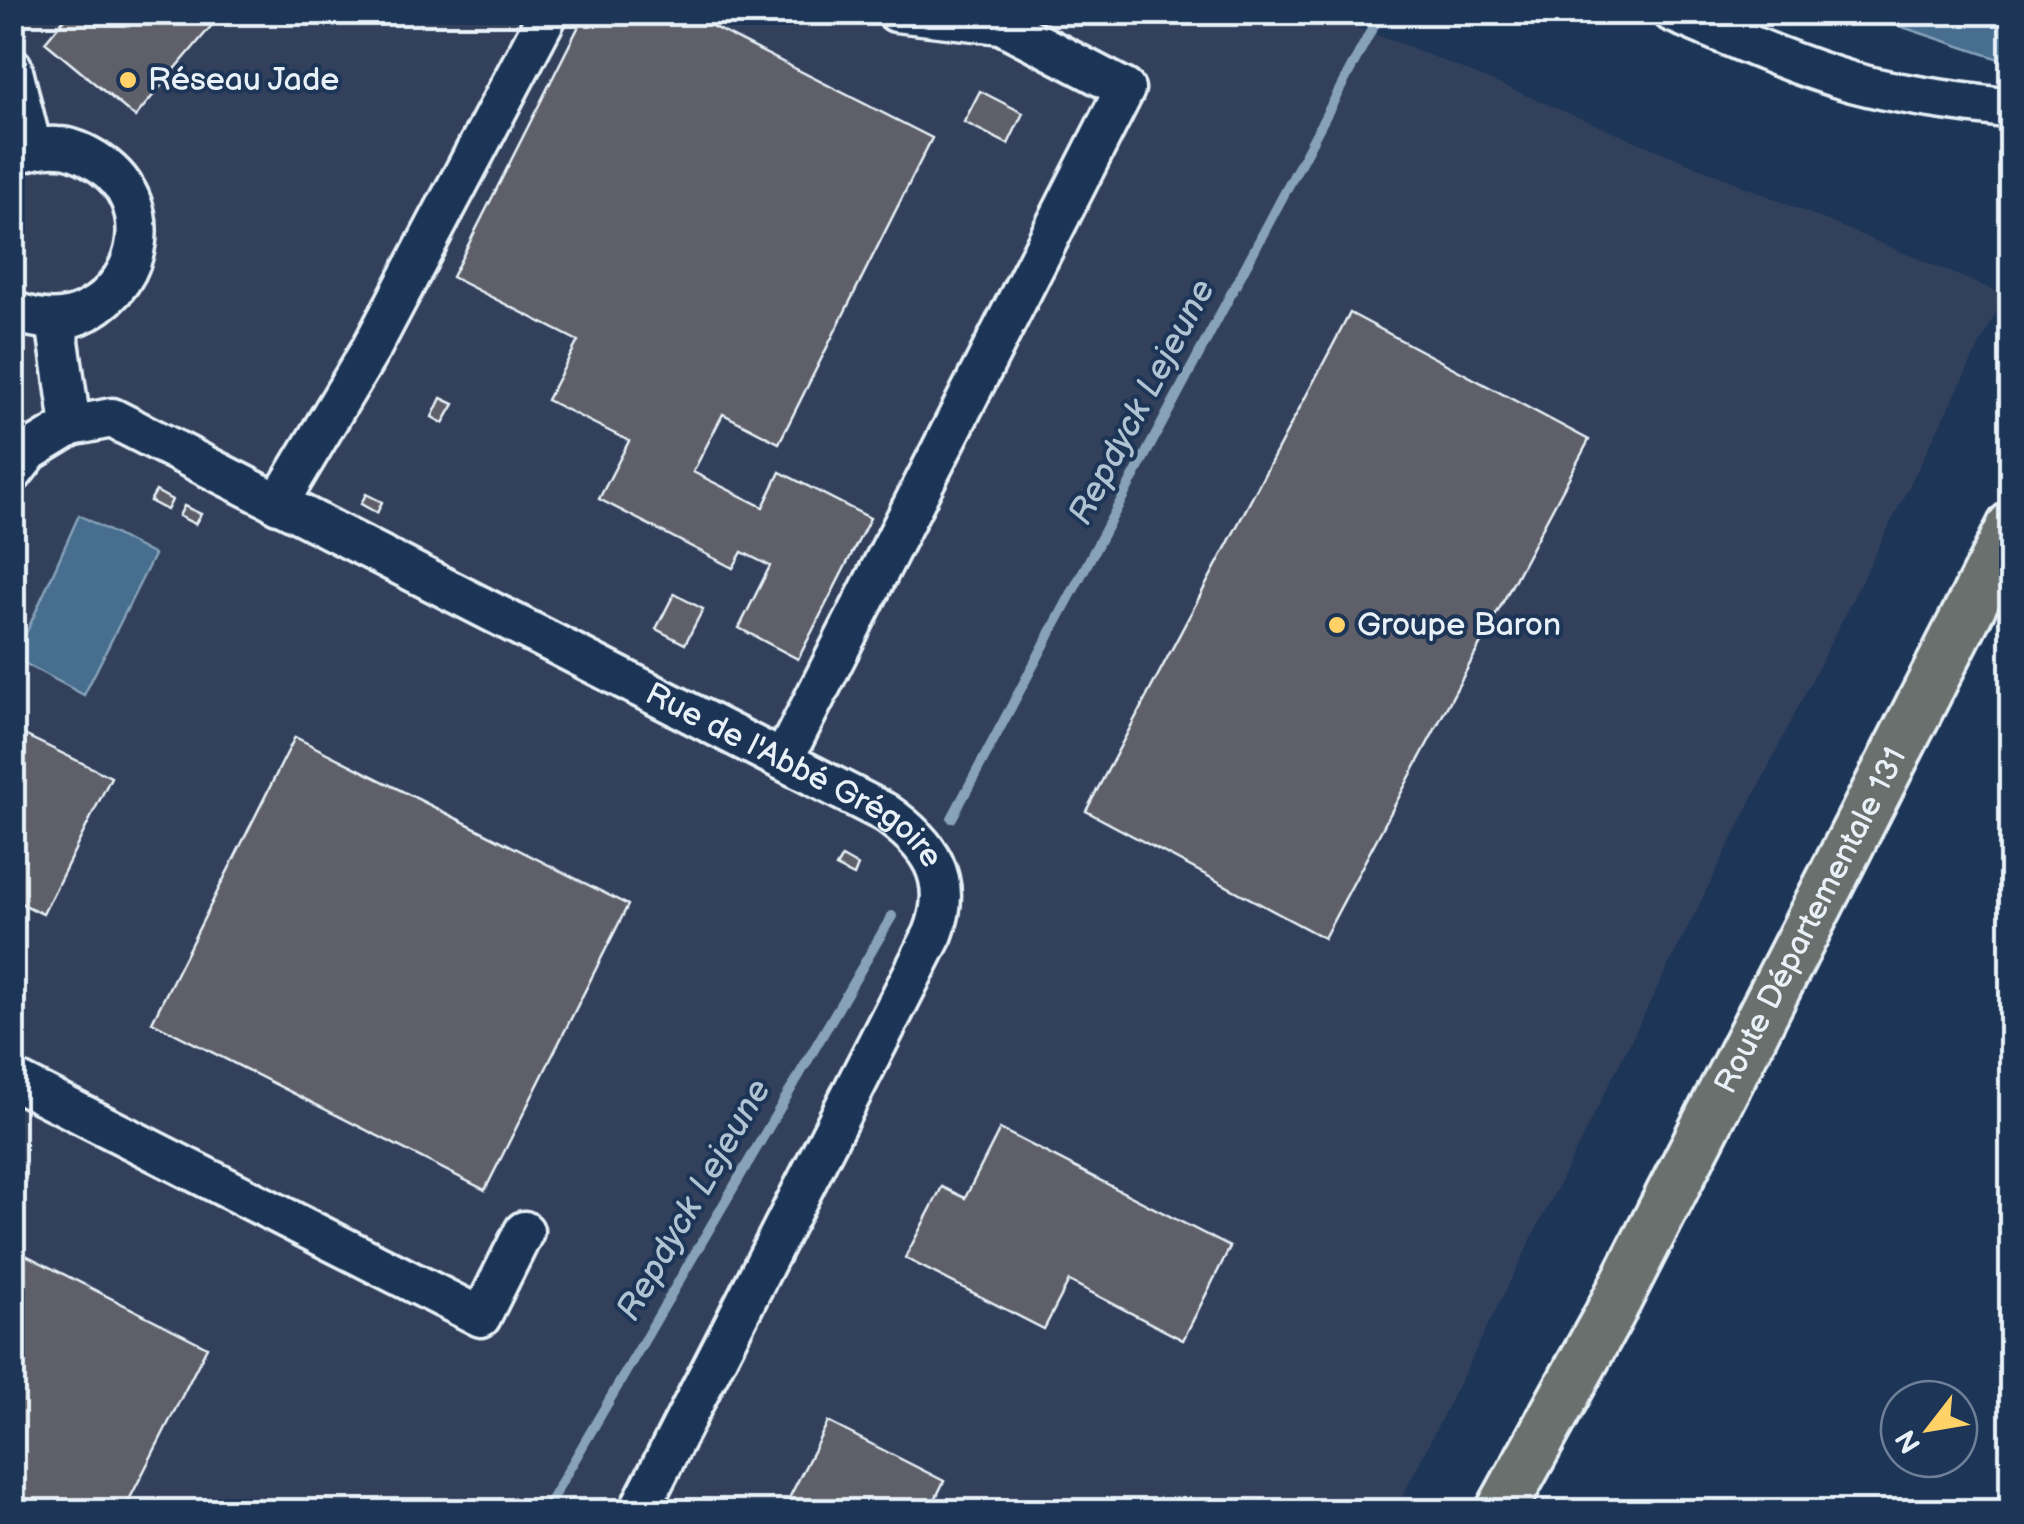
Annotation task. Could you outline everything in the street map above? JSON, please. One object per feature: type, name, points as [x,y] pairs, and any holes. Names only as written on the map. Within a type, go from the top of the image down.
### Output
[{"type":"main road","name":"Route Départementale 131","points":[[1500,1512],[1609,1314],[2012,526]]},
{"type":"main road","name":"Route Départementale 131","points":[[1522,1512],[1609,1314]]},
{"type":"street","points":[[278,504],[372,348],[549,12]]},
{"type":"street","points":[[783,760],[1125,90],[1001,24],[896,12]]},
{"type":"street","points":[[1672,12],[1803,66],[1850,81],[1918,96],[2012,109]]},
{"type":"street","points":[[12,68],[22,152],[61,146],[88,155],[112,172],[128,195],[136,222],[131,266],[120,286],[102,303],[80,315],[56,320],[30,318],[12,310]]},
{"type":"street","points":[[56,320],[71,426]]},
{"type":"street","name":"Rue de l'Abbé Grégoire","points":[[12,474],[30,452],[71,426],[112,418],[884,812],[916,838],[932,859],[942,888],[933,934],[638,1512]]},
{"type":"street","points":[[12,1079],[481,1317],[524,1231]]},
{"type":"shaded area","points":[[12,13],[1313,13],[1400,43],[2005,295],[1395,1511],[13,1511]]},
{"type":"shaded area","points":[[1860,13],[2011,13],[2011,63]]},
{"type":"shaded area","points":[[79,515],[154,555],[84,695],[15,658]]},
{"type":"building","name":"Réseau Jade","points":[[70,12],[223,12],[135,117],[45,42]]},
{"type":"building","points":[[586,12],[684,12],[932,138],[779,443],[723,414],[693,472],[763,507],[780,472],[870,518],[798,659],[739,628],[770,566],[742,552],[733,568],[599,499],[629,441],[547,400],[578,341],[452,277]]},
{"type":"building","points":[[980,91],[1023,113],[1008,144],[964,122]]},
{"type":"building","name":"Groupe Baron","points":[[1350,313],[1589,440],[1324,938],[1086,811]]},
{"type":"building","points":[[441,398],[454,404],[443,423],[432,417]]},
{"type":"building","points":[[156,491],[172,500],[167,510],[150,501]]},
{"type":"building","points":[[366,494],[382,502],[377,513],[361,504]]},
{"type":"building","points":[[184,506],[201,514],[195,524],[179,516]]},
{"type":"building","points":[[674,594],[703,609],[685,644],[656,629]]},
{"type":"building","points":[[12,729],[111,777],[43,914],[12,899]]},
{"type":"building","points":[[295,737],[628,905],[485,1190],[152,1022]]},
{"type":"building","points":[[842,857],[858,866],[854,876],[836,867]]},
{"type":"building","points":[[1000,1129],[1230,1247],[1183,1340],[1069,1281],[1044,1329],[905,1258],[942,1187],[965,1198]]},
{"type":"building","points":[[12,1248],[207,1347],[123,1512],[12,1512]]},
{"type":"building","points":[[828,1422],[944,1481],[929,1512],[782,1512]]},
{"type":"waterway","name":"Repdyck Lejeune","points":[[952,818],[1381,12]]},
{"type":"waterway","name":"Repdyck Lejeune","points":[[544,1512],[892,916]]},
{"type":"place","name":"Réseau Jade","points":[[128,80]]},
{"type":"place","name":"Groupe Baron","points":[[1337,625]]}]
